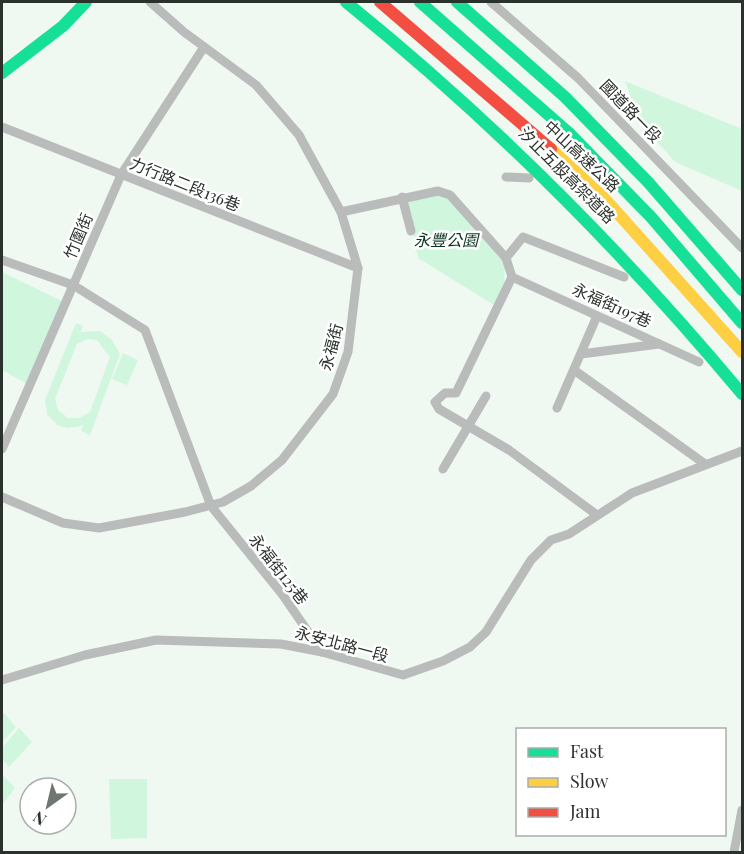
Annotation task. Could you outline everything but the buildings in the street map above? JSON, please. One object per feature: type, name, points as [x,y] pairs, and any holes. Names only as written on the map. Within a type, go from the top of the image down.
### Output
[{"type":"main road","points":[[2,73],[63,26],[86,2]]},
{"type":"main road","name":"汐止五股高架道路","points":[[346,2],[451,87],[561,190],[675,311],[742,394]]},
{"type":"main road","name":"中山高速公路","points":[[380,2],[513,115],[605,199],[742,352]]},
{"type":"main road","name":"中山高速公路","points":[[420,2],[569,133],[651,217],[742,323]]},
{"type":"main road","points":[[457,2],[565,98],[648,182],[742,290]]},
{"type":"street","name":"國道路一段","points":[[492,2],[578,78],[742,248]]},
{"type":"street","name":"永福街","points":[[2,497],[63,523],[99,528],[211,506],[251,486],[282,460],[333,394],[348,352],[356,304],[358,268],[341,212],[299,135],[256,85],[204,47],[154,3]]},
{"type":"street","name":"竹圍街","points":[[2,449],[121,174],[204,47]]},
{"type":"street","name":"力行路二段136巷","points":[[2,127],[358,268]]},
{"type":"street","points":[[506,177],[529,178]]},
{"type":"street","points":[[341,212],[438,191],[450,195],[506,258],[512,277],[456,393],[445,393],[435,402],[439,410],[509,450],[597,515]]},
{"type":"street","points":[[402,197],[411,231]]},
{"type":"street","points":[[506,258],[523,237],[624,277]]},
{"type":"street","name":"永福街125巷","points":[[2,260],[73,285],[145,330],[211,506],[282,594],[322,652]]},
{"type":"street","name":"永福街197巷","points":[[512,277],[699,362]]},
{"type":"street","points":[[557,408],[597,316]]},
{"type":"street","points":[[581,354],[661,344]]},
{"type":"street","points":[[574,370],[705,464]]},
{"type":"street","points":[[443,469],[470,427],[486,396]]},
{"type":"street","name":"永安北路一段","points":[[2,680],[85,655],[156,640],[280,644],[322,652],[403,675],[443,661],[470,647],[486,632],[531,560],[551,540],[568,534],[632,493],[742,451]]},
{"type":"street","points":[[734,852],[742,810]]},
{"type":"green space","points":[[625,81],[742,129],[742,191],[675,162],[640,123]]},
{"type":"green space","name":"永豐公園","points":[[439,194],[448,199],[505,264],[504,287],[494,305],[418,258],[407,201]]},
{"type":"green space","points":[[2,272],[62,301],[26,383],[2,370]]},
{"type":"green space","points":[[76,323],[83,326],[81,332],[100,331],[112,340],[120,354],[90,435],[81,431],[83,426],[67,428],[57,425],[47,414],[45,400]],"holes":[[[87,339],[97,340],[110,357],[90,412],[79,418],[68,418],[58,410],[55,399],[77,344]]]},
{"type":"green space","points":[[123,353],[138,360],[127,385],[112,379]]},
{"type":"green space","points":[[4,713],[16,727],[2,743],[2,716]]},
{"type":"green space","points":[[19,728],[32,742],[9,767],[2,759],[2,748]]},
{"type":"green space","points":[[2,774],[15,788],[2,805]]},
{"type":"green space","points":[[109,779],[147,779],[147,838],[111,839]]},
{"type":"traffic: fast","points":[[2,73],[63,26],[86,2]]},
{"type":"traffic: fast","points":[[346,2],[453,93],[554,188],[650,289],[742,394]]},
{"type":"traffic: fast","points":[[420,2],[569,133],[651,217],[742,323]]},
{"type":"traffic: fast","points":[[457,2],[565,97],[648,182],[742,290]]},
{"type":"traffic: slow","points":[[551,149],[605,199],[742,352]]},
{"type":"traffic: jam","points":[[380,2],[551,149]]}]
